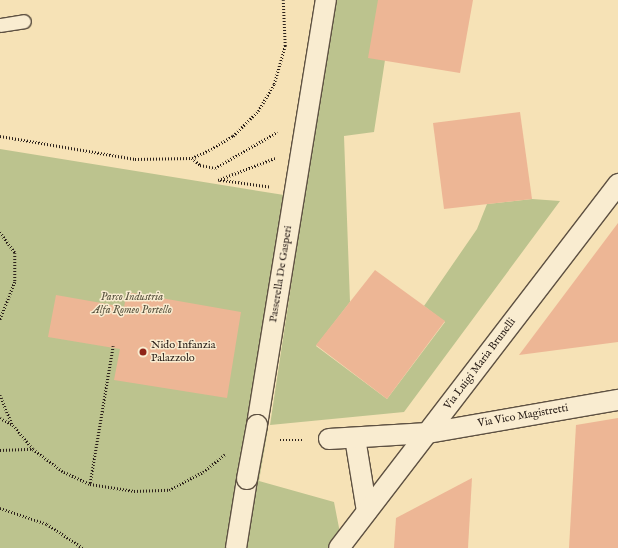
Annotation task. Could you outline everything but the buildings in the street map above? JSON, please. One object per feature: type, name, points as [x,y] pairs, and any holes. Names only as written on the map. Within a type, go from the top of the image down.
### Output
[{"type":"street","name":"Passerella De Gasperi","points":[[236,548],[326,0]]},
{"type":"street","name":"Via Luigi Maria Brunelli","points":[[340,546],[618,184]]},
{"type":"street","name":"Via Vico Magistretti","points":[[330,439],[428,433],[618,400]]},
{"type":"street","points":[[355,438],[367,511]]},
{"type":"lane","points":[[0,25],[24,20]]},
{"type":"path","points":[[0,136],[135,159],[192,158],[233,136],[258,111],[274,84],[285,46],[283,0]]},
{"type":"path","points":[[192,158],[200,165],[215,168],[277,131],[279,137]]},
{"type":"path","points":[[278,156],[218,180],[294,190]]},
{"type":"path","points":[[0,232],[15,253],[15,282],[0,320]]},
{"type":"path","points":[[90,484],[113,346]]},
{"type":"path","points":[[0,395],[13,425],[33,449],[64,472],[90,484],[134,491],[169,490],[202,472],[227,452]]},
{"type":"path","points":[[0,418],[13,425]]},
{"type":"path","points":[[272,440],[330,439]]},
{"type":"path","points":[[0,450],[33,449]]},
{"type":"path","points":[[0,508],[47,524],[83,548]]},
{"type":"green space","points":[[334,0],[378,0],[385,60],[374,132],[344,136],[350,302],[316,346],[387,399],[445,322],[424,306],[477,229],[487,204],[532,199],[560,201],[404,412],[270,425]]},
{"type":"green space","name":"Parco Industria Alfa Romeo Portello","points":[[0,149],[284,195],[246,428],[268,429],[259,481],[334,502],[341,538],[333,548],[0,548]]},
{"type":"place","name":"Nido Infanzia Palazzolo","points":[[143,352]]}]
